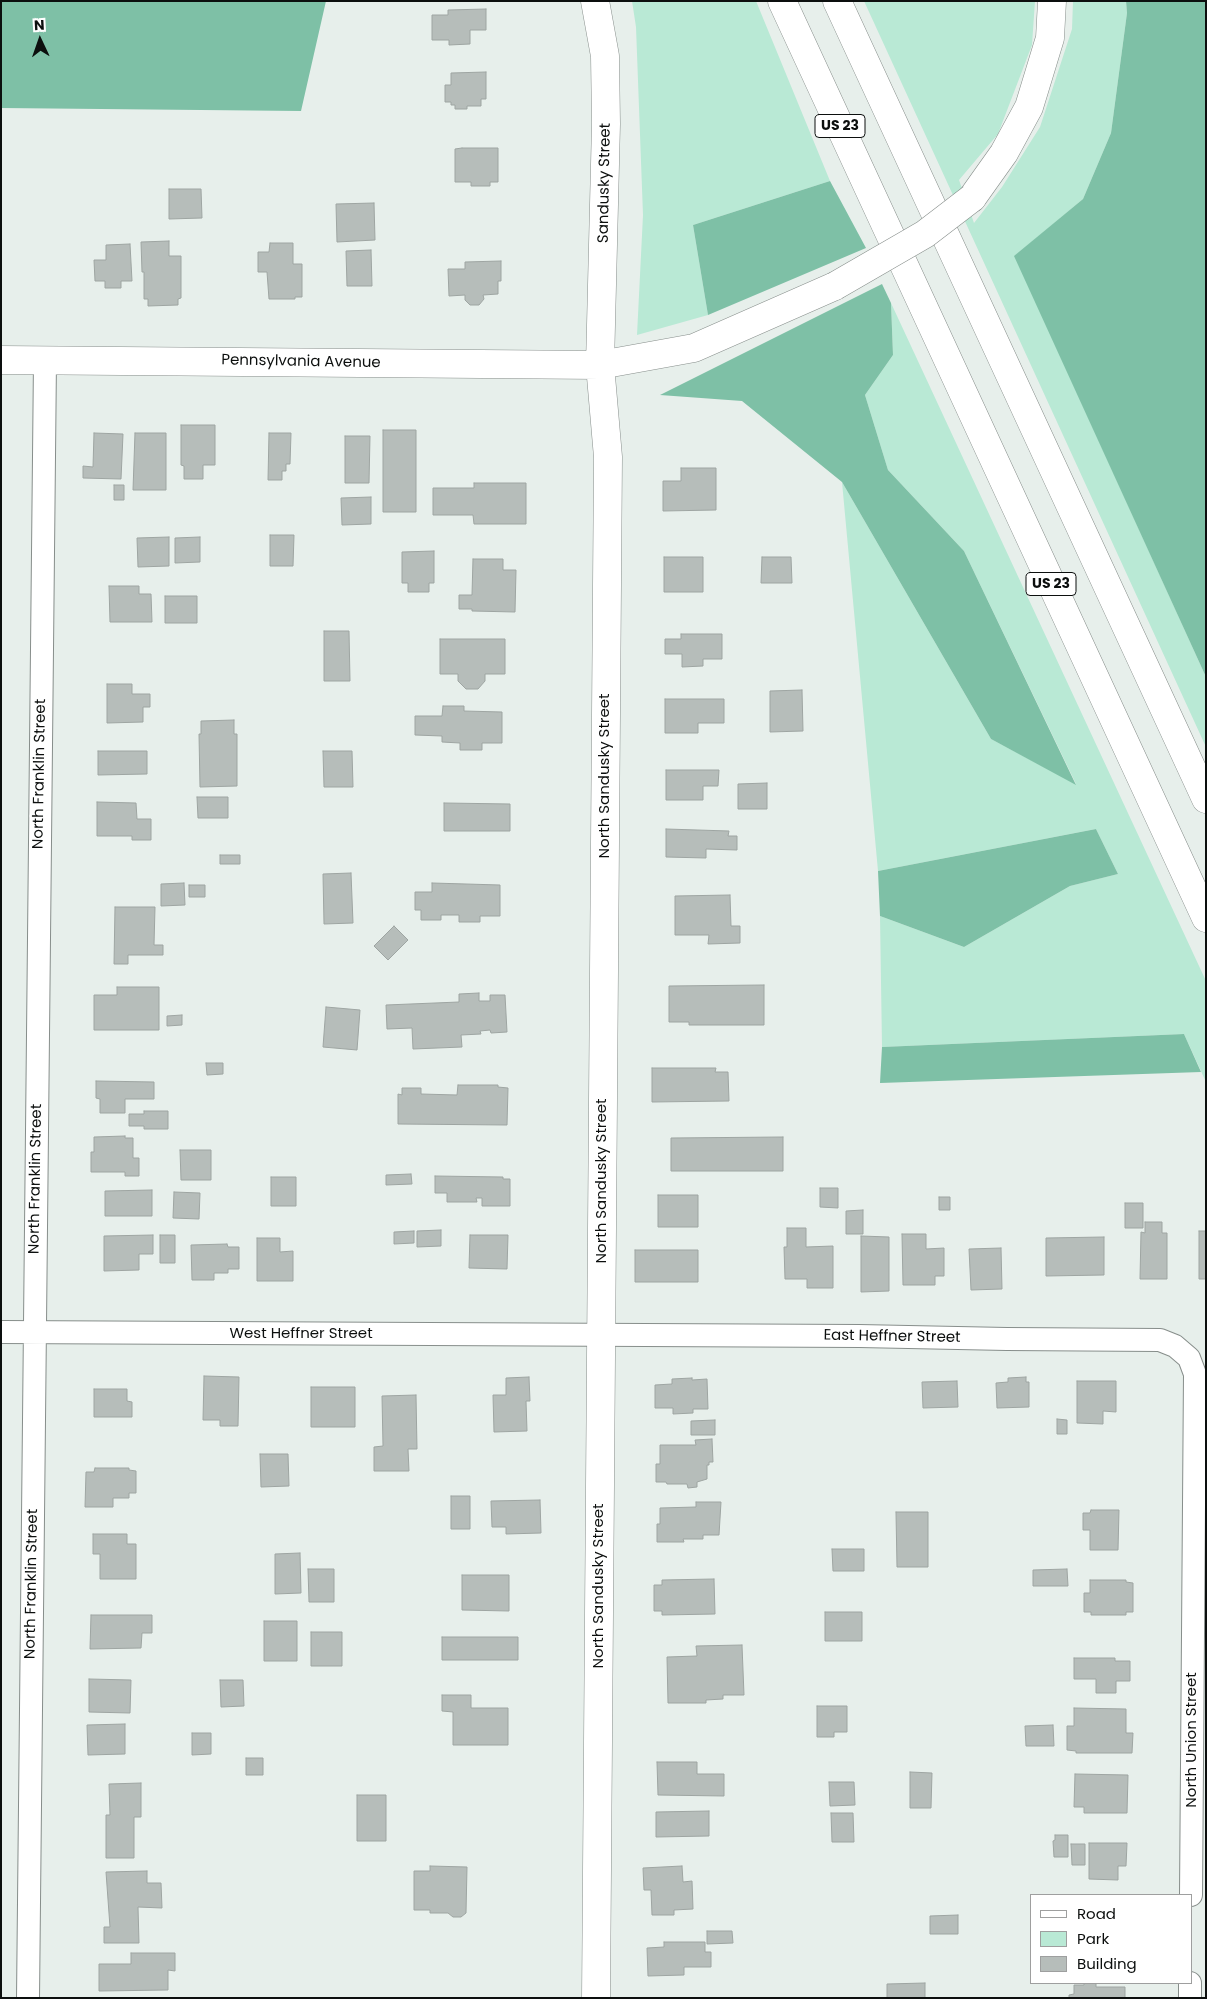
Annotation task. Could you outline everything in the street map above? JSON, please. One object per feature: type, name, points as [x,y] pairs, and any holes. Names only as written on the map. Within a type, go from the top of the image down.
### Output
[{"type":"main road","name":"Sandusky Street","points":[[596,1],[605,56],[606,124],[600,365]]},
{"type":"main road","name":"US 23","points":[[782,1],[1206,918]]},
{"type":"main road","name":"US 23","points":[[837,1],[1206,799]]},
{"type":"main road","name":"Pennsylvania Avenue","points":[[1,360],[600,365],[694,348],[835,286],[925,234],[972,198],[1004,153],[1029,107],[1050,38],[1052,1]]},
{"type":"main road","name":"North Sandusky Street","points":[[596,1998],[608,456],[600,365]]},
{"type":"street","name":"North Franklin Street","points":[[28,1998],[45,360]]},
{"type":"street","name":"West Heffner Street","points":[[1,1332],[601,1336]]},
{"type":"street","name":"East Heffner Street","points":[[601,1336],[859,1336],[1160,1340],[1180,1350]]},
{"type":"street","name":"North Union Street","points":[[1180,1350],[1189,1358],[1195,1374],[1191,1894]]},
{"type":"street","points":[[1190,1984],[1190,1998]]},
{"type":"green space","points":[[1,1],[326,1],[301,111],[1,108]]},
{"type":"green space","points":[[632,1],[756,1],[830,181],[693,225],[708,315],[637,335],[643,215],[636,27]]},
{"type":"green space","points":[[864,1],[1035,1],[1032,45],[998,134],[959,180],[974,223],[1002,187],[1040,127],[1072,29],[1073,1],[1126,1],[1127,13],[1111,133],[1083,199],[1015,256],[1206,677],[1206,747]]},
{"type":"green space","points":[[1126,1],[1206,1],[1206,677],[1014,256],[1083,199],[1111,133],[1127,13]]},
{"type":"green space","points":[[830,181],[866,248],[708,315],[693,225]]},
{"type":"green space","points":[[882,284],[891,303],[893,355],[865,395],[888,470],[964,551],[1076,785],[991,739],[842,482],[742,401],[660,395]]},
{"type":"green space","points":[[891,303],[1206,981],[1206,1082],[1184,1034],[882,1047],[880,916],[964,947],[1070,886],[1118,874],[1096,829],[878,871],[842,482],[991,739],[1076,784],[964,551],[888,470],[865,395],[893,355]]},
{"type":"green space","points":[[1096,829],[1118,874],[1070,886],[964,947],[880,916],[878,871]]},
{"type":"green space","points":[[1184,1034],[1201,1072],[880,1083],[882,1047]]},
{"type":"building","points":[[486,9],[486,30],[470,30],[470,44],[449,45],[449,40],[432,40],[432,15],[448,15],[448,10]]},
{"type":"building","points":[[486,72],[486,99],[481,99],[481,106],[467,106],[467,109],[455,109],[455,105],[451,105],[451,102],[445,102],[445,85],[451,85],[451,73]]},
{"type":"building","points":[[498,148],[498,182],[490,182],[490,186],[471,186],[471,182],[455,182],[455,149]]},
{"type":"building","points":[[169,189],[201,189],[202,218],[169,219]]},
{"type":"building","points":[[374,203],[375,240],[337,242],[336,204]]},
{"type":"building","points":[[169,241],[169,256],[181,256],[181,298],[178,299],[178,305],[148,306],[148,299],[144,299],[141,242]]},
{"type":"building","points":[[270,243],[293,243],[293,264],[302,264],[302,297],[295,297],[295,299],[269,299],[267,272],[258,272],[258,252],[269,252]]},
{"type":"building","points":[[130,244],[132,281],[121,281],[121,288],[105,288],[105,281],[95,281],[94,260],[106,260],[106,245]]},
{"type":"building","points":[[371,250],[372,286],[347,286],[346,251]]},
{"type":"building","points":[[501,261],[501,281],[498,281],[498,294],[483,295],[484,299],[479,305],[470,305],[465,300],[465,295],[449,296],[448,269],[465,269],[465,262]]},
{"type":"building","points":[[181,425],[215,425],[215,465],[203,465],[203,479],[184,479],[184,466],[181,465]]},
{"type":"building","points":[[383,430],[416,430],[416,512],[383,512]]},
{"type":"building","points":[[94,433],[123,434],[121,479],[83,478],[83,466],[93,467]]},
{"type":"building","points":[[135,433],[166,433],[166,490],[133,490]]},
{"type":"building","points":[[269,433],[291,433],[290,464],[286,464],[286,471],[282,471],[282,480],[268,480]]},
{"type":"building","points":[[345,436],[370,436],[369,483],[345,483]]},
{"type":"building","points":[[681,468],[716,468],[716,510],[663,511],[663,481],[681,481]]},
{"type":"building","points":[[474,483],[526,483],[526,524],[474,524],[473,515],[433,515],[433,488],[474,488]]},
{"type":"building","points":[[114,485],[124,485],[124,500],[114,500]]},
{"type":"building","points":[[371,497],[371,524],[342,525],[341,498]]},
{"type":"building","points":[[270,535],[294,535],[293,566],[270,566]]},
{"type":"building","points":[[169,537],[169,566],[138,567],[137,538]]},
{"type":"building","points":[[200,537],[200,562],[175,563],[175,538]]},
{"type":"building","points":[[434,551],[434,583],[429,583],[429,592],[408,592],[408,583],[402,583],[402,552]]},
{"type":"building","points":[[664,557],[703,557],[703,592],[664,592]]},
{"type":"building","points":[[762,557],[791,557],[792,583],[761,583]]},
{"type":"building","points":[[473,559],[503,559],[503,570],[516,570],[515,612],[459,609],[459,595],[472,595]]},
{"type":"building","points":[[109,586],[139,586],[139,594],[151,594],[152,622],[110,622]]},
{"type":"building","points":[[165,596],[197,596],[197,623],[165,623]]},
{"type":"building","points":[[324,631],[349,631],[350,681],[324,681]]},
{"type":"building","points":[[681,634],[722,634],[722,659],[703,659],[703,666],[682,667],[682,654],[665,654],[665,639],[681,639]]},
{"type":"building","points":[[440,639],[505,639],[505,674],[485,674],[485,681],[478,689],[466,689],[458,681],[458,674],[440,674]]},
{"type":"building","points":[[107,684],[132,684],[132,694],[150,694],[150,707],[143,707],[143,722],[107,723]]},
{"type":"building","points":[[802,690],[803,731],[770,732],[770,691]]},
{"type":"building","points":[[665,699],[724,699],[724,723],[698,723],[698,733],[665,733]]},
{"type":"building","points":[[443,706],[464,706],[464,711],[502,712],[502,743],[482,743],[482,750],[460,750],[460,743],[442,742],[442,736],[415,735],[415,716],[442,716]]},
{"type":"building","points":[[234,720],[234,734],[237,734],[237,786],[200,787],[199,734],[201,734],[201,721]]},
{"type":"building","points":[[98,751],[147,751],[147,774],[98,775]]},
{"type":"building","points":[[323,751],[352,751],[353,787],[324,787]]},
{"type":"building","points":[[666,770],[719,770],[718,786],[703,786],[703,800],[666,800]]},
{"type":"building","points":[[767,783],[767,809],[738,809],[738,784]]},
{"type":"building","points":[[197,797],[228,797],[228,818],[198,818]]},
{"type":"building","points":[[97,802],[136,803],[137,819],[151,819],[151,840],[132,840],[132,836],[97,836]]},
{"type":"building","points":[[444,803],[510,804],[510,831],[444,831]]},
{"type":"building","points":[[666,829],[729,831],[728,836],[737,836],[737,850],[706,849],[706,858],[666,857]]},
{"type":"building","points":[[220,855],[240,855],[240,864],[220,864]]},
{"type":"building","points":[[351,873],[353,923],[324,924],[323,874]]},
{"type":"building","points":[[184,883],[185,905],[161,906],[161,884]]},
{"type":"building","points":[[432,883],[500,885],[500,916],[480,916],[480,922],[459,922],[459,915],[441,915],[441,920],[421,920],[421,910],[415,910],[415,892],[432,892]]},
{"type":"building","points":[[189,885],[205,885],[205,897],[189,897]]},
{"type":"building","points":[[730,895],[731,926],[740,926],[740,943],[708,944],[709,935],[675,935],[675,896]]},
{"type":"building","points":[[115,907],[155,907],[154,945],[163,945],[163,955],[128,955],[128,964],[114,964]]},
{"type":"building","points":[[394,926],[408,940],[388,960],[374,946]]},
{"type":"building","points":[[764,985],[764,1025],[689,1025],[689,1022],[669,1022],[669,986]]},
{"type":"building","points":[[117,987],[159,987],[159,1030],[94,1030],[94,995],[117,995]]},
{"type":"building","points":[[479,993],[479,1001],[490,1001],[490,995],[505,995],[507,1032],[491,1033],[490,1030],[480,1031],[481,1034],[461,1035],[462,1047],[413,1049],[412,1028],[387,1029],[386,1005],[459,1002],[459,994]]},
{"type":"building","points":[[326,1007],[360,1010],[357,1050],[323,1047]]},
{"type":"building","points":[[182,1015],[182,1025],[167,1026],[167,1016]]},
{"type":"building","points":[[206,1063],[223,1063],[223,1074],[207,1075]]},
{"type":"building","points":[[652,1068],[716,1068],[715,1072],[728,1072],[729,1101],[652,1102]]},
{"type":"building","points":[[96,1081],[154,1082],[154,1099],[125,1099],[125,1113],[100,1113],[100,1099],[96,1098]]},
{"type":"building","points":[[458,1085],[498,1085],[498,1087],[508,1088],[507,1125],[398,1124],[398,1094],[402,1095],[402,1088],[421,1088],[421,1094],[457,1095]]},
{"type":"building","points":[[144,1111],[168,1111],[168,1129],[144,1129],[144,1126],[129,1126],[129,1114],[144,1114]]},
{"type":"building","points":[[125,1136],[125,1138],[133,1138],[133,1158],[139,1158],[139,1176],[125,1176],[125,1172],[91,1172],[91,1152],[94,1152],[94,1137]]},
{"type":"building","points":[[783,1137],[783,1171],[671,1171],[671,1138]]},
{"type":"building","points":[[180,1150],[211,1150],[211,1180],[181,1180]]},
{"type":"building","points":[[411,1174],[412,1184],[386,1185],[386,1175]]},
{"type":"building","points":[[435,1176],[503,1177],[503,1179],[510,1179],[510,1206],[482,1206],[482,1198],[476,1198],[477,1202],[447,1202],[447,1193],[435,1193]]},
{"type":"building","points":[[271,1177],[296,1177],[296,1206],[271,1206]]},
{"type":"building","points":[[820,1188],[838,1188],[838,1208],[820,1207]]},
{"type":"building","points":[[152,1190],[152,1216],[105,1216],[105,1191]]},
{"type":"building","points":[[174,1192],[200,1193],[199,1219],[173,1218]]},
{"type":"building","points":[[658,1195],[698,1195],[698,1227],[658,1227]]},
{"type":"building","points":[[939,1197],[950,1197],[950,1210],[939,1210]]},
{"type":"building","points":[[1125,1203],[1143,1203],[1143,1228],[1125,1228]]},
{"type":"building","points":[[863,1210],[863,1234],[846,1234],[846,1211]]},
{"type":"building","points":[[1145,1222],[1162,1222],[1162,1233],[1167,1233],[1167,1279],[1140,1279],[1141,1232],[1145,1233]]},
{"type":"building","points":[[787,1228],[806,1228],[806,1247],[833,1246],[833,1288],[807,1288],[807,1279],[785,1279],[784,1247],[787,1247]]},
{"type":"building","points":[[441,1230],[441,1246],[417,1247],[417,1231]]},
{"type":"building","points":[[414,1231],[414,1243],[394,1244],[394,1232]]},
{"type":"building","points":[[1199,1231],[1206,1231],[1206,1279],[1199,1279]]},
{"type":"building","points":[[902,1234],[926,1234],[926,1249],[944,1248],[944,1276],[935,1276],[935,1285],[903,1285]]},
{"type":"building","points":[[153,1235],[153,1254],[139,1254],[139,1270],[104,1271],[104,1236]]},
{"type":"building","points":[[160,1235],[175,1235],[175,1263],[160,1263]]},
{"type":"building","points":[[470,1235],[508,1235],[507,1269],[469,1268]]},
{"type":"building","points":[[861,1236],[889,1237],[889,1291],[861,1292]]},
{"type":"building","points":[[1104,1237],[1104,1275],[1046,1276],[1046,1238]]},
{"type":"building","points":[[257,1238],[280,1238],[280,1252],[293,1251],[293,1281],[257,1281]]},
{"type":"building","points":[[227,1244],[228,1247],[239,1247],[239,1269],[228,1269],[228,1273],[214,1273],[214,1280],[192,1280],[191,1245]]},
{"type":"building","points":[[1001,1248],[1002,1289],[971,1290],[969,1249]]},
{"type":"building","points":[[635,1250],[698,1250],[698,1282],[635,1282]]},
{"type":"building","points":[[204,1376],[239,1377],[238,1426],[220,1426],[220,1420],[203,1420]]},
{"type":"building","points":[[529,1377],[530,1401],[526,1401],[527,1431],[494,1432],[493,1395],[506,1395],[506,1378]]},
{"type":"building","points":[[1026,1377],[1026,1382],[1029,1382],[1029,1407],[997,1408],[996,1383],[1008,1382],[1008,1378]]},
{"type":"building","points":[[692,1378],[692,1380],[707,1379],[708,1409],[693,1409],[693,1413],[673,1414],[673,1408],[655,1408],[655,1385],[672,1384],[672,1379]]},
{"type":"building","points":[[957,1381],[958,1407],[923,1408],[922,1382]]},
{"type":"building","points":[[1077,1381],[1116,1381],[1116,1412],[1103,1411],[1103,1424],[1077,1423]]},
{"type":"building","points":[[311,1387],[355,1387],[355,1427],[311,1427]]},
{"type":"building","points":[[94,1389],[127,1389],[127,1401],[132,1402],[132,1417],[94,1417]]},
{"type":"building","points":[[416,1395],[417,1449],[408,1449],[409,1471],[374,1471],[374,1447],[383,1446],[382,1396]]},
{"type":"building","points":[[1057,1419],[1067,1420],[1067,1434],[1057,1434]]},
{"type":"building","points":[[715,1420],[715,1435],[691,1435],[691,1421]]},
{"type":"building","points":[[712,1439],[713,1462],[709,1462],[709,1465],[707,1465],[707,1479],[697,1482],[697,1487],[688,1488],[687,1484],[656,1482],[656,1464],[660,1464],[660,1445],[696,1445],[695,1440]]},
{"type":"building","points":[[260,1454],[288,1454],[289,1486],[261,1487]]},
{"type":"building","points":[[95,1468],[129,1468],[129,1470],[136,1471],[136,1493],[129,1493],[129,1498],[113,1498],[113,1507],[85,1507],[86,1472],[94,1472]]},
{"type":"building","points":[[451,1496],[470,1496],[470,1529],[451,1529]]},
{"type":"building","points":[[540,1500],[541,1533],[506,1534],[506,1527],[492,1527],[491,1501]]},
{"type":"building","points":[[696,1502],[721,1502],[719,1535],[703,1535],[703,1539],[683,1539],[684,1542],[657,1542],[657,1524],[660,1524],[660,1508],[696,1507]]},
{"type":"building","points":[[1091,1510],[1119,1510],[1118,1550],[1090,1550],[1090,1530],[1083,1530],[1083,1513],[1090,1513]]},
{"type":"building","points":[[896,1512],[928,1512],[928,1567],[897,1567]]},
{"type":"building","points":[[93,1534],[127,1534],[127,1544],[136,1544],[136,1579],[100,1579],[100,1554],[93,1554]]},
{"type":"building","points":[[832,1549],[864,1549],[864,1571],[833,1571]]},
{"type":"building","points":[[300,1553],[301,1593],[275,1594],[275,1554]]},
{"type":"building","points":[[308,1569],[334,1569],[334,1602],[309,1602]]},
{"type":"building","points":[[1067,1569],[1068,1586],[1033,1586],[1033,1570]]},
{"type":"building","points":[[462,1575],[509,1575],[509,1611],[462,1610]]},
{"type":"building","points":[[714,1579],[715,1614],[662,1615],[662,1611],[654,1611],[654,1585],[662,1585],[662,1580]]},
{"type":"building","points":[[1090,1580],[1126,1580],[1126,1582],[1133,1583],[1133,1612],[1126,1612],[1126,1615],[1091,1615],[1091,1612],[1084,1612],[1084,1593],[1090,1593]]},
{"type":"building","points":[[825,1612],[862,1612],[862,1641],[825,1641]]},
{"type":"building","points":[[91,1615],[152,1615],[152,1633],[142,1633],[141,1648],[90,1649]]},
{"type":"building","points":[[264,1621],[297,1621],[297,1661],[264,1661]]},
{"type":"building","points":[[311,1632],[342,1632],[342,1666],[311,1666]]},
{"type":"building","points":[[442,1637],[518,1637],[518,1660],[442,1660]]},
{"type":"building","points":[[742,1645],[744,1695],[723,1695],[723,1699],[706,1700],[706,1703],[668,1703],[667,1657],[697,1656],[696,1646]]},
{"type":"building","points":[[1074,1658],[1115,1658],[1115,1661],[1130,1661],[1130,1681],[1116,1681],[1116,1693],[1096,1693],[1096,1679],[1074,1679]]},
{"type":"building","points":[[89,1679],[131,1680],[130,1713],[89,1712]]},
{"type":"building","points":[[220,1680],[243,1680],[244,1706],[221,1707]]},
{"type":"building","points":[[442,1695],[471,1695],[471,1708],[508,1708],[508,1745],[453,1745],[453,1712],[442,1711]]},
{"type":"building","points":[[817,1706],[847,1706],[847,1732],[834,1732],[834,1737],[817,1737]]},
{"type":"building","points":[[1074,1708],[1126,1709],[1126,1733],[1133,1733],[1132,1753],[1076,1753],[1076,1751],[1067,1750],[1067,1726],[1074,1726]]},
{"type":"building","points":[[125,1724],[125,1754],[88,1755],[87,1725]]},
{"type":"building","points":[[1053,1725],[1054,1746],[1026,1746],[1025,1726]]},
{"type":"building","points":[[192,1733],[211,1733],[211,1754],[192,1755]]},
{"type":"building","points":[[246,1758],[263,1758],[263,1775],[246,1775]]},
{"type":"building","points":[[657,1762],[697,1762],[697,1774],[724,1774],[724,1796],[658,1795]]},
{"type":"building","points":[[910,1772],[932,1773],[931,1808],[910,1808]]},
{"type":"building","points":[[1075,1774],[1128,1775],[1127,1813],[1084,1813],[1084,1807],[1074,1807]]},
{"type":"building","points":[[829,1782],[854,1782],[855,1805],[830,1806]]},
{"type":"building","points":[[141,1783],[141,1817],[134,1817],[134,1858],[106,1858],[106,1815],[110,1815],[109,1784]]},
{"type":"building","points":[[357,1795],[386,1795],[386,1841],[357,1841]]},
{"type":"building","points":[[709,1811],[709,1836],[656,1837],[656,1812]]},
{"type":"building","points":[[831,1813],[853,1813],[854,1842],[832,1842]]},
{"type":"building","points":[[1055,1835],[1068,1835],[1068,1857],[1054,1857],[1053,1841],[1055,1840]]},
{"type":"building","points":[[1089,1843],[1127,1843],[1126,1866],[1118,1866],[1118,1880],[1089,1879]]},
{"type":"building","points":[[1071,1844],[1085,1844],[1085,1865],[1072,1865]]},
{"type":"building","points":[[430,1866],[467,1867],[466,1913],[461,1917],[453,1917],[448,1913],[430,1913],[430,1910],[414,1910],[414,1871],[430,1871]]},
{"type":"building","points":[[682,1866],[683,1882],[692,1881],[693,1909],[674,1910],[674,1915],[652,1915],[651,1890],[644,1890],[643,1868]]},
{"type":"building","points":[[147,1871],[147,1883],[161,1883],[162,1908],[138,1907],[139,1943],[104,1943],[104,1927],[110,1927],[106,1872]]},
{"type":"building","points":[[958,1915],[958,1934],[930,1934],[930,1916]]},
{"type":"building","points":[[707,1931],[732,1931],[733,1943],[707,1944]]},
{"type":"building","points":[[664,1942],[705,1942],[705,1952],[711,1952],[711,1967],[684,1967],[684,1975],[648,1976],[647,1948],[664,1947]]},
{"type":"building","points":[[131,1953],[175,1953],[175,1971],[168,1970],[168,1990],[99,1991],[99,1964],[131,1964]]},
{"type":"building","points":[[925,1983],[925,1998],[887,1998],[887,1984]]},
{"type":"building","points":[[1096,1984],[1096,1987],[1125,1987],[1125,1998],[1069,1998],[1069,1995],[1074,1994],[1074,1985]]}]
